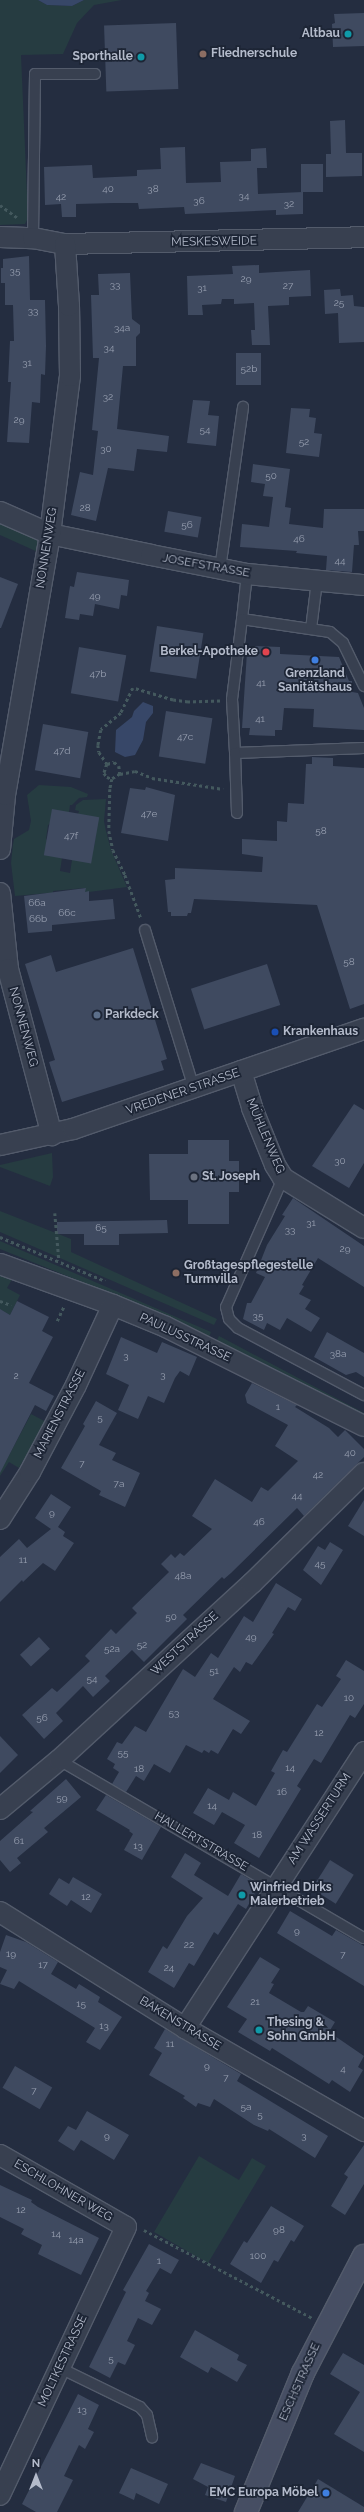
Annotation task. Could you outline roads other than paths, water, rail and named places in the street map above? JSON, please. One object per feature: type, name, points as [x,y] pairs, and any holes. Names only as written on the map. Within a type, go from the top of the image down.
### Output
[{"type":"main road","name":"ESCHSTRASSE","points":[[246,2512],[282,2421],[326,2326],[364,2256]]},
{"type":"street","name":"MESKESWEIDE","points":[[0,237],[33,238],[65,244],[364,237]]},
{"type":"street","name":"NONNENWEG","points":[[0,849],[4,795],[50,534],[70,376],[69,306],[65,244]]},
{"type":"street","name":"JOSEFSTRASSE","points":[[0,512],[50,534],[220,569],[247,574],[364,585]]},
{"type":"street","name":"NONNENWEG","points":[[0,893],[8,969],[52,1135]]},
{"type":"street","name":"VREDENER STRASSE","points":[[0,1145],[52,1135],[364,1029]]},
{"type":"street","name":"MÜHLENWEG","points":[[241,1071],[252,1108],[275,1165],[283,1178],[364,1228]]},
{"type":"street","name":"PAULUSSTRASSE","points":[[0,1264],[113,1305],[166,1327],[364,1426]]},
{"type":"street","name":"MARIENSTRASSE","points":[[1,1517],[30,1472],[76,1386],[113,1305]]},
{"type":"street","name":"WESTSTRASSE","points":[[0,1809],[59,1760],[252,1583],[364,1473]]},
{"type":"street","name":"AM WASSERTURM","points":[[185,2028],[364,1752]]},
{"type":"street","name":"BAKENSTRASSE","points":[[0,1912],[185,2028],[364,2131]]},
{"type":"street","name":"ESCHLOHNER WEG","points":[[0,2155],[126,2227]]},
{"type":"street","name":"MOLTKESTRASSE","points":[[0,2495],[126,2227]]},
{"type":"lane","points":[[33,238],[35,74],[95,74]]},
{"type":"lane","points":[[220,569],[243,407]]},
{"type":"lane","points":[[237,813],[232,699],[247,574]]},
{"type":"lane","points":[[311,629],[318,581]]},
{"type":"lane","points":[[242,619],[330,632],[343,642],[364,686]]},
{"type":"lane","points":[[235,753],[364,748]]},
{"type":"lane","points":[[145,930],[194,1088]]},
{"type":"lane","points":[[283,1178],[226,1306],[228,1319],[238,1328],[364,1395]]},
{"type":"lane","name":"HALLERTSTRASSE","points":[[59,1760],[364,1938]]},
{"type":"lane","points":[[60,2368],[140,2407],[147,2415],[152,2437]]},
{"type":"water","points":[[38,0],[84,0],[72,6],[47,5]]},
{"type":"water","points":[[143,702],[153,706],[153,713],[146,722],[143,740],[135,755],[125,757],[115,752],[116,730],[132,717],[134,711]]},
{"type":"place","name":"Altbau","points":[[348,34]]},
{"type":"place","name":"Fliednerschule","points":[[203,54]]},
{"type":"place","name":"Sporthalle","points":[[141,57]]},
{"type":"place","name":"Berkel-Apotheke","points":[[266,652]]},
{"type":"place","name":"Grenzland Sanitätshaus","points":[[315,660]]},
{"type":"place","name":"Parkdeck","points":[[97,1015]]},
{"type":"place","name":"Krankenhaus","points":[[275,1032]]},
{"type":"place","name":"St. Joseph","points":[[194,1177]]},
{"type":"place","name":"Großtagespflegestelle Turmvilla","points":[[176,1273]]},
{"type":"place","name":"Winfried Dirks Malerbetrieb","points":[[242,1895]]},
{"type":"place","name":"Thesing & Sohn GmbH","points":[[259,2030]]},
{"type":"place","name":"EMC Europa Möbel","points":[[326,2493]]}]
